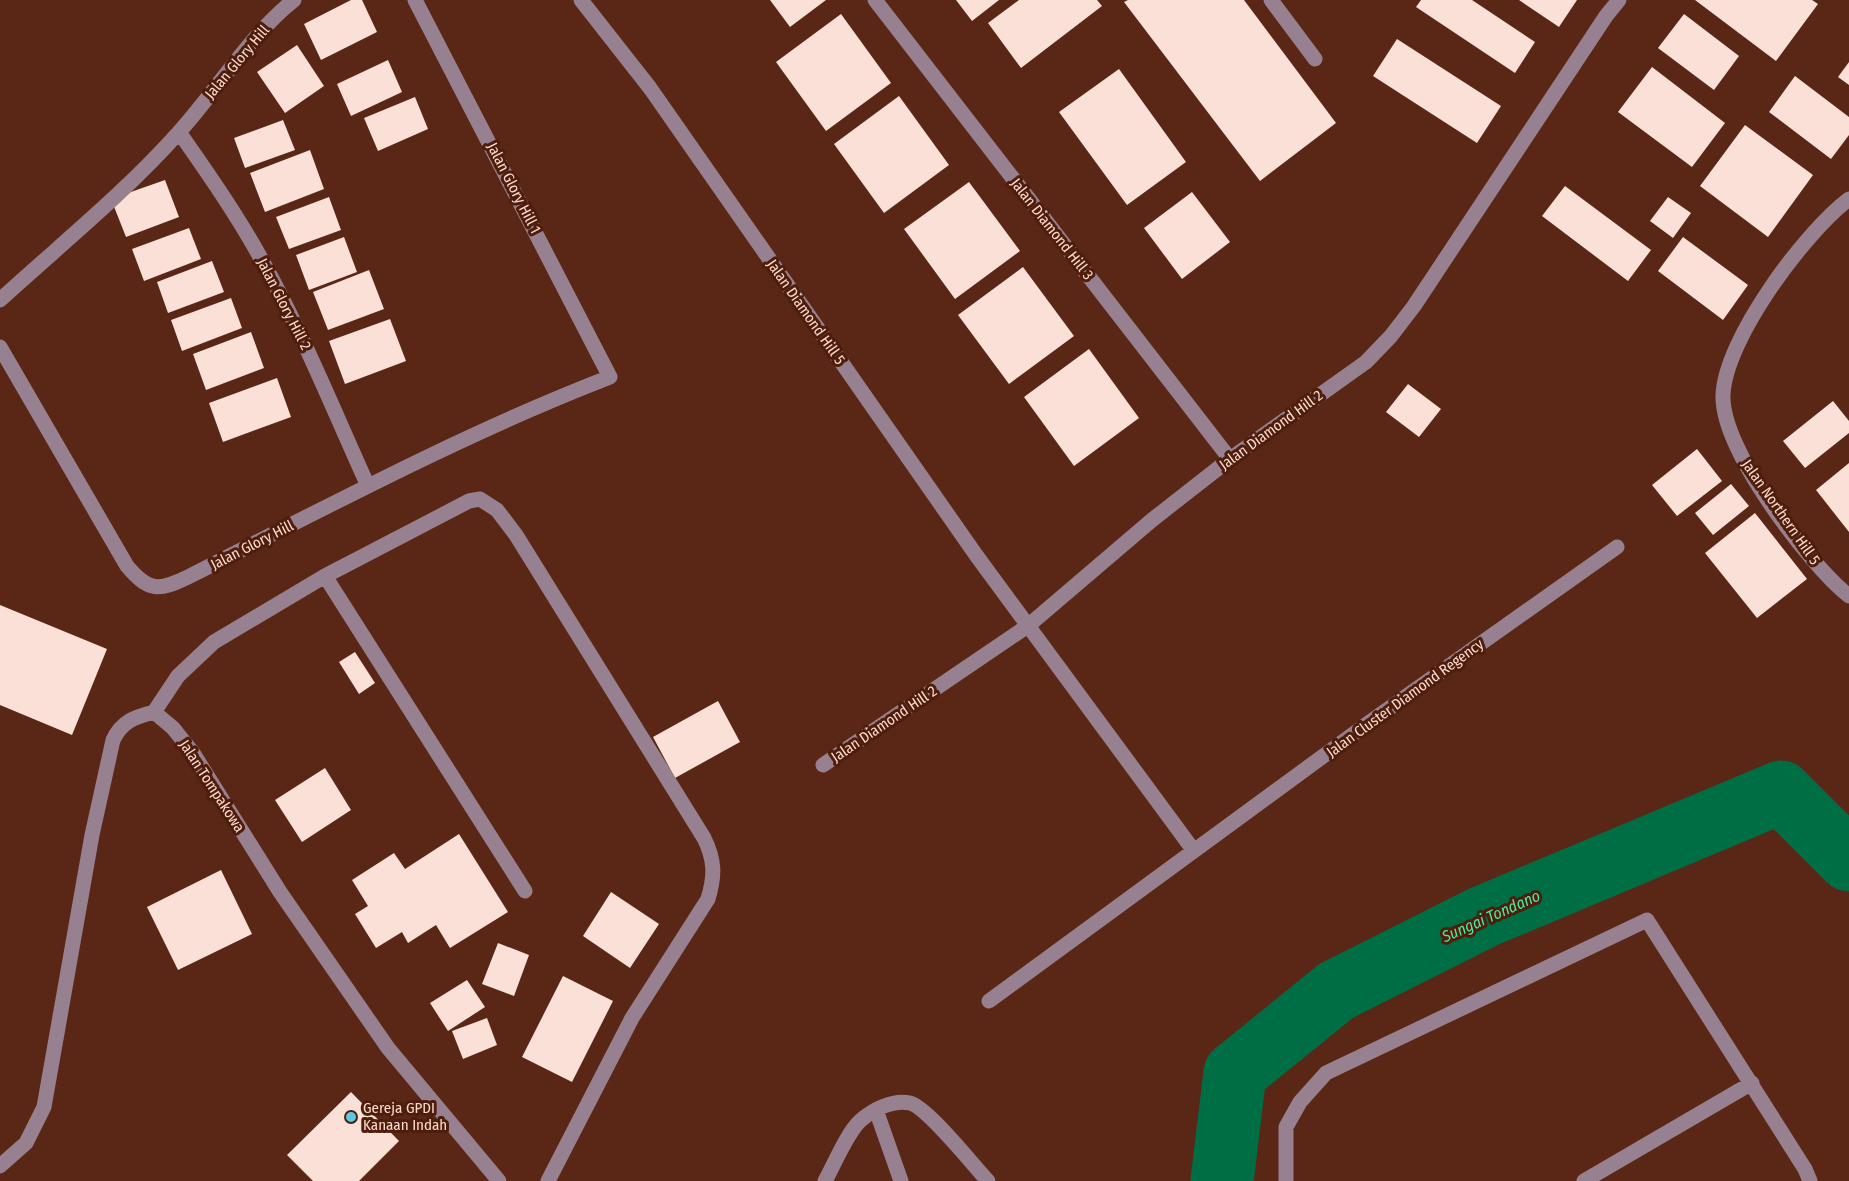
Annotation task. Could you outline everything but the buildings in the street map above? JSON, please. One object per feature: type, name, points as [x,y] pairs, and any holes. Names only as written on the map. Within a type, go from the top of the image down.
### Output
[{"type":"street","name":"Jalan Glory Hill","points":[[0,300],[122,189],[179,132],[267,25],[294,0]]},
{"type":"street","name":"Jalan Glory Hill 1","points":[[416,0],[610,376]]},
{"type":"street","name":"Jalan Diamond Hill 5","points":[[581,0],[650,88],[976,555],[1029,625]]},
{"type":"street","name":"Jalan Diamond Hill 3","points":[[875,0],[1230,459]]},
{"type":"street","points":[[1271,0],[1315,59]]},
{"type":"street","name":"Jalan Diamond Hill 2","points":[[823,765],[1029,625],[1152,520],[1230,459],[1366,362],[1391,336],[1414,306],[1606,16],[1619,0]]},
{"type":"street","name":"Jalan Glory Hill 2","points":[[179,132],[233,210],[260,255],[304,341],[368,486]]},
{"type":"street","name":"Jalan Northern Hill 5","points":[[1845,201],[1789,263],[1760,303],[1735,351],[1723,394],[1724,412],[1745,463],[1793,534],[1823,571],[1849,596]]},
{"type":"street","name":"Jalan Glory Hill","points":[[0,347],[127,566],[143,584],[155,587],[169,586],[368,486],[610,376]]},
{"type":"street","points":[[0,1166],[26,1143],[44,1107],[92,835],[113,740],[119,728],[126,721],[154,712],[178,676],[214,642],[325,576],[469,501],[480,499],[491,505],[522,544],[710,850],[714,879],[708,899],[632,1018],[548,1181]]},
{"type":"street","name":"Jalan Cluster Diamond Regency","points":[[989,1001],[1367,724],[1617,547]]},
{"type":"street","points":[[325,576],[525,891]]},
{"type":"street","points":[[1029,625],[1194,851]]},
{"type":"street","name":"Jalan Tompakowa","points":[[154,712],[173,728],[193,753],[280,892],[388,1048],[499,1181]]},
{"type":"street","points":[[1286,1181],[1286,1127],[1300,1102],[1326,1073],[1647,920],[1752,1083],[1810,1181]]},
{"type":"street","points":[[1584,1181],[1752,1083]]},
{"type":"street","points":[[825,1181],[858,1122],[876,1110],[896,1102],[912,1103],[926,1113],[988,1181]]},
{"type":"street","points":[[876,1110],[901,1181]]},
{"type":"waterway","name":"Sungai Tondano","points":[[1222,1181],[1235,1073],[1336,991],[1483,917],[1781,792],[1849,860]]},
{"type":"place","name":"Gereja GPDI Kanaan Indah","points":[[351,1117]]}]
